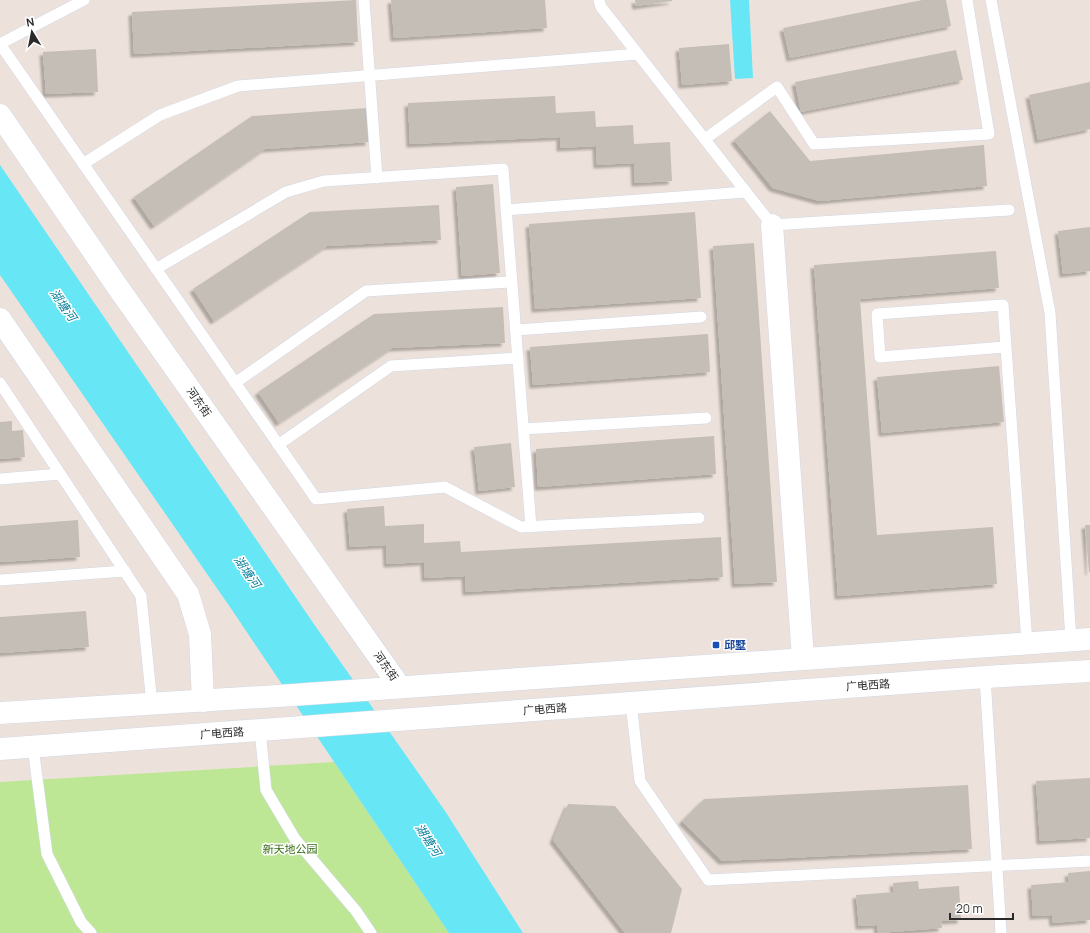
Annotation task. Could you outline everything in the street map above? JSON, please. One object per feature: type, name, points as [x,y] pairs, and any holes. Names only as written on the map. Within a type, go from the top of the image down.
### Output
[{"type":"main road","name":"河东街","points":[[0,115],[117,286],[400,687]]},
{"type":"main road","points":[[772,225],[803,658]]},
{"type":"main road","points":[[0,319],[188,594],[200,634],[203,701]]},
{"type":"main road","points":[[0,713],[278,696],[1080,639]]},
{"type":"main road","name":"广电西路","points":[[0,749],[985,677],[1090,671]]},
{"type":"lane","points":[[84,0],[0,44],[316,499],[445,487],[521,527],[699,518]]},
{"type":"lane","points":[[364,0],[377,178]]},
{"type":"lane","points":[[599,0],[601,7],[772,225],[1008,210]]},
{"type":"lane","points":[[705,140],[778,87],[814,144],[989,134],[967,0]]},
{"type":"lane","points":[[991,0],[1050,313],[1080,639]]},
{"type":"lane","points":[[83,164],[160,115],[238,86],[638,54]]},
{"type":"lane","points":[[156,269],[286,192],[324,181],[503,169],[532,526]]},
{"type":"lane","points":[[506,210],[746,192]]},
{"type":"lane","points":[[235,383],[366,291],[511,282]]},
{"type":"lane","points":[[1005,347],[880,357],[877,314],[1003,305],[1027,643]]},
{"type":"lane","points":[[516,330],[701,317]]},
{"type":"lane","points":[[278,445],[391,366],[518,358]]},
{"type":"lane","points":[[0,384],[141,596],[152,704]]},
{"type":"lane","points":[[523,429],[706,418]]},
{"type":"lane","points":[[0,478],[60,474]]},
{"type":"lane","points":[[0,580],[125,571]]},
{"type":"lane","points":[[985,677],[1000,933]]},
{"type":"lane","points":[[631,703],[640,781],[708,880],[1090,861]]},
{"type":"lane","points":[[260,730],[266,790],[294,839],[356,911],[371,933]]},
{"type":"lane","points":[[33,747],[47,854],[81,922],[91,933]]},
{"type":"green space","name":"新天地公园","points":[[334,762],[449,933],[0,933],[0,782]]},
{"type":"water","points":[[730,0],[749,0],[753,78],[735,79]]},
{"type":"water","name":"湖塘河","points":[[0,165],[316,627],[445,811],[523,933],[449,933],[232,610],[0,275]]},
{"type":"building","points":[[356,0],[358,42],[134,54],[132,12]]},
{"type":"building","points":[[391,0],[545,0],[547,28],[394,38]]},
{"type":"building","points":[[635,0],[672,0],[672,1],[636,6]]},
{"type":"building","points":[[922,0],[946,0],[951,26],[790,58],[783,28]]},
{"type":"building","points":[[729,44],[732,81],[682,85],[679,48]]},
{"type":"building","points":[[96,49],[98,92],[46,94],[43,52]]},
{"type":"building","points":[[956,50],[963,80],[801,112],[795,82]]},
{"type":"building","points":[[1090,82],[1090,129],[1038,140],[1029,95]]},
{"type":"building","points":[[555,96],[556,113],[595,111],[596,127],[633,125],[634,144],[670,142],[672,181],[635,183],[634,163],[597,165],[596,146],[560,148],[560,137],[410,144],[408,103]]},
{"type":"building","points":[[367,108],[369,142],[265,149],[154,226],[134,197],[252,116]]},
{"type":"building","points":[[770,111],[810,161],[984,145],[987,186],[820,201],[773,188],[734,140]]},
{"type":"building","points":[[493,184],[500,273],[462,276],[456,187]]},
{"type":"building","points":[[439,205],[441,240],[327,246],[214,321],[193,289],[310,212]]},
{"type":"building","points":[[695,212],[701,298],[535,309],[529,224]]},
{"type":"building","points":[[1090,227],[1090,271],[1063,274],[1058,231]]},
{"type":"building","points":[[754,243],[777,582],[735,584],[713,246]]},
{"type":"building","points":[[996,251],[999,288],[860,299],[877,535],[993,527],[997,584],[838,596],[814,265]]},
{"type":"building","points":[[503,307],[505,343],[392,348],[279,423],[258,392],[374,314]]},
{"type":"building","points":[[708,334],[710,372],[533,385],[530,347]]},
{"type":"building","points":[[999,366],[1004,422],[882,433],[877,377]]},
{"type":"building","points":[[12,421],[12,431],[23,430],[25,457],[0,459],[0,422]]},
{"type":"building","points":[[714,436],[716,474],[538,487],[536,449]]},
{"type":"building","points":[[511,443],[515,487],[479,491],[474,447]]},
{"type":"building","points":[[384,506],[385,526],[424,524],[424,543],[460,541],[461,552],[721,537],[723,577],[466,592],[465,576],[425,578],[424,562],[387,564],[386,545],[350,547],[347,509]]},
{"type":"building","points":[[78,520],[80,557],[0,562],[0,526]]},
{"type":"building","points":[[1085,525],[1090,525],[1090,572],[1089,572]]},
{"type":"building","points":[[86,611],[89,647],[0,653],[0,617]]},
{"type":"building","points":[[1090,778],[1090,838],[1040,841],[1036,781]]},
{"type":"building","points":[[968,785],[972,849],[722,861],[682,821],[704,799]]},
{"type":"building","points":[[568,804],[615,806],[682,889],[671,933],[625,933],[553,840]]},
{"type":"building","points":[[1090,871],[1090,920],[1053,923],[1052,915],[1033,916],[1031,885],[1069,882],[1068,873]]},
{"type":"building","points":[[918,881],[919,889],[959,886],[961,920],[941,921],[942,928],[878,933],[877,925],[859,926],[856,895],[894,892],[893,883]]},
{"type":"place","name":"邱墅","points":[[716,645]]}]
